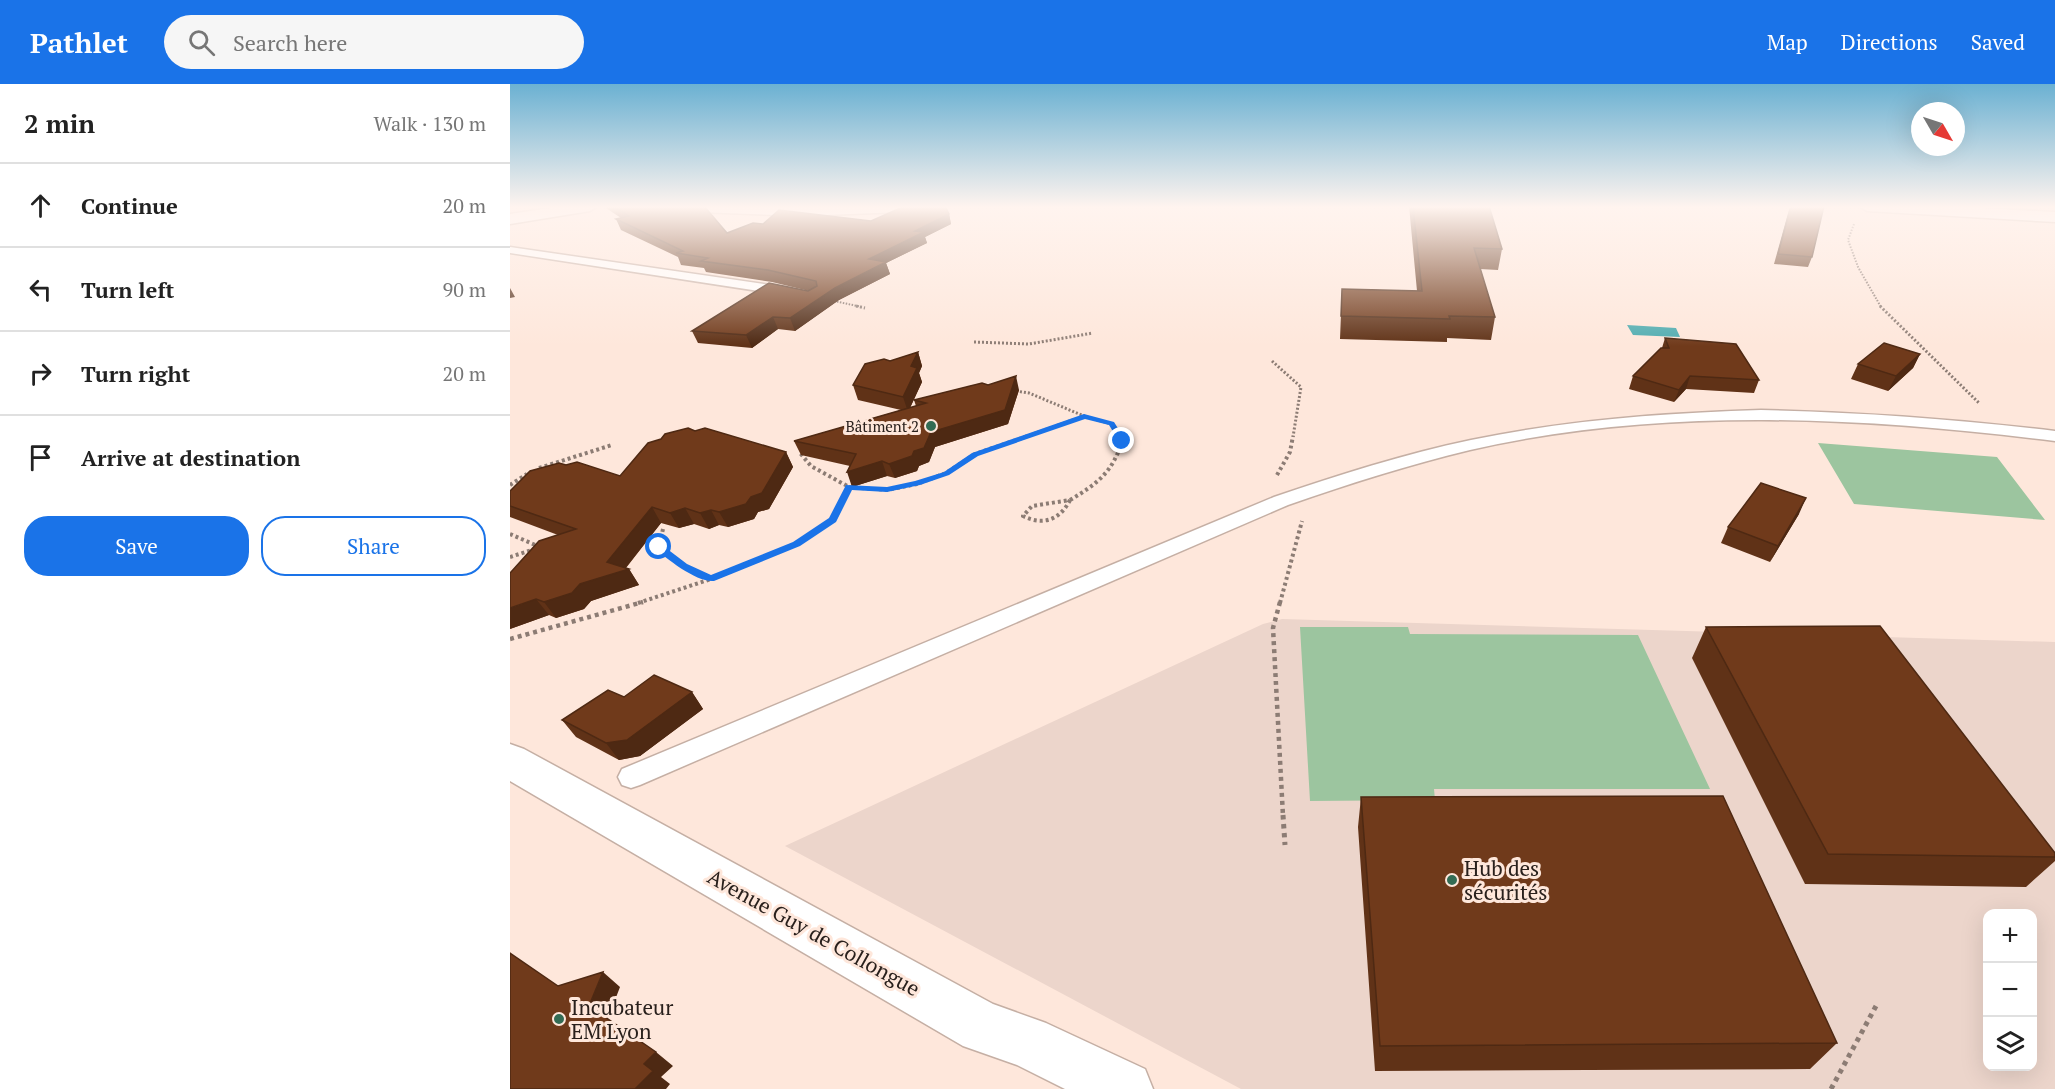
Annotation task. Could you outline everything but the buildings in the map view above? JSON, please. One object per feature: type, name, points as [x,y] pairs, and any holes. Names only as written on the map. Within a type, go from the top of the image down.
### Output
[{"type":"street","name":"Avenue Guy de Collongue","points":[[510,760],[982,1028],[1027,1042],[1125,1089]]},
{"type":"lane","points":[[530,253],[771,288],[813,297]]},
{"type":"lane","points":[[631,777],[1281,501],[1391,465],[1488,440],[1687,415],[1802,414],[1889,417],[2001,428],[2055,436]]},
{"type":"path","points":[[1853,253],[1858,267],[1881,306],[1969,391],[2001,428]]},
{"type":"path","points":[[813,297],[865,308]]},
{"type":"path","points":[[974,342],[1029,344],[1093,333]]},
{"type":"path","points":[[1272,361],[1301,387],[1290,452],[1269,490],[1302,521],[1273,628],[1285,845]]},
{"type":"path","points":[[1009,390],[1029,393],[1084,416],[1111,424],[1122,441],[1117,464],[1099,483],[1070,500],[1032,506],[1023,516],[1034,522],[1049,522],[1065,512],[1070,500]]},
{"type":"path","points":[[798,446],[800,453],[811,466],[849,487],[887,489],[917,484],[946,473],[975,454],[1084,416]]},
{"type":"path","points":[[510,485],[534,470],[612,445]]},
{"type":"path","points":[[510,639],[612,612],[711,579],[796,544],[833,520],[849,487]]},
{"type":"path","points":[[663,529],[659,547],[684,566],[711,579]]},
{"type":"path","points":[[510,534],[541,547]]},
{"type":"path","points":[[510,557],[551,546]]},
{"type":"path","points":[[1831,1089],[1876,1006]]},
{"type":"shaded area","name":"Hub des sécurités","points":[[1282,619],[2055,642],[2055,1089],[1241,1089],[785,846],[1263,624]]},
{"type":"green space","points":[[1818,443],[1997,457],[2045,520],[1854,504]]},
{"type":"green space","points":[[1300,627],[1408,627],[1410,634],[1638,635],[1710,789],[1434,789],[1435,800],[1310,801]]},
{"type":"water","points":[[1627,325],[1676,328],[1680,337],[1633,335]]},
{"type":"place","name":"Bâtiment 2","points":[[931,426]]},
{"type":"place","name":"Hub des sécurités","points":[[1452,880]]},
{"type":"place","name":"Incubateur EM Lyon","points":[[559,1019]]},
{"type":"route","points":[[659,547],[684,566],[711,579],[796,544],[833,520],[849,487],[887,489],[917,484],[946,473],[975,454],[1084,416],[1111,424],[1122,441]]}]
